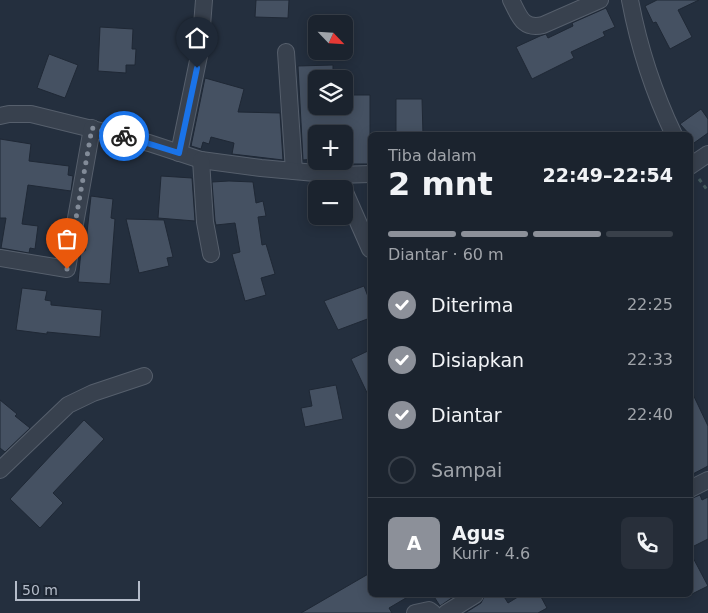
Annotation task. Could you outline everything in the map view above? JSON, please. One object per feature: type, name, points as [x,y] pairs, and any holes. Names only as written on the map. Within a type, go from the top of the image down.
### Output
[{"type":"street","points":[[179,153],[203,33],[204,0]]},
{"type":"street","points":[[511,0],[520,19],[535,27],[600,0]]},
{"type":"street","points":[[630,0],[636,34],[647,72],[673,132]]},
{"type":"street","points":[[286,52],[294,171]]},
{"type":"street","points":[[0,116],[32,114],[149,143],[201,160],[294,171],[324,180]]},
{"type":"street","points":[[0,258],[67,269],[92,128]]},
{"type":"street","points":[[693,164],[708,154]]},
{"type":"street","points":[[201,160],[205,222],[210,254]]},
{"type":"street","points":[[353,180],[368,175]]},
{"type":"street","points":[[353,211],[368,245]]},
{"type":"street","points":[[0,470],[68,405],[110,386],[144,376]]},
{"type":"street","points":[[693,488],[708,480]]},
{"type":"street","points":[[446,613],[472,597]]},
{"type":"street","points":[[415,613],[430,610],[433,613]]},
{"type":"building","points":[[256,0],[289,0],[288,18],[255,17]]},
{"type":"building","points":[[657,0],[699,0],[678,10],[692,37],[670,49],[656,22],[653,23],[645,6]]},
{"type":"building","points":[[606,8],[615,27],[603,32],[605,36],[571,52],[574,58],[532,79],[516,47],[546,34],[548,38],[573,26],[572,23]]},
{"type":"building","points":[[100,27],[133,29],[132,49],[136,49],[135,65],[126,65],[126,73],[98,71]]},
{"type":"building","points":[[49,54],[78,65],[65,98],[37,88]]},
{"type":"building","points":[[333,65],[333,70],[308,70],[308,115],[353,115],[353,95],[370,95],[368,164],[353,164],[353,125],[308,125],[308,160],[303,160],[298,66]]},
{"type":"building","points":[[205,78],[244,89],[238,112],[280,113],[283,160],[232,154],[234,143],[211,137],[209,144],[203,142],[201,149],[191,146]]},
{"type":"building","points":[[396,99],[422,99],[423,132],[396,132]]},
{"type":"building","points":[[701,109],[708,119],[708,133],[694,143],[693,132],[687,132],[680,124]]},
{"type":"building","points":[[0,139],[31,144],[29,161],[69,166],[68,175],[73,176],[71,191],[28,185],[22,224],[38,226],[35,249],[30,248],[29,253],[1,248],[6,218],[0,218]]},
{"type":"building","points":[[161,176],[192,178],[195,221],[158,218]]},
{"type":"building","points":[[212,182],[253,182],[256,203],[263,201],[266,216],[258,217],[262,245],[266,244],[275,274],[261,278],[266,295],[245,301],[232,254],[240,252],[235,223],[216,225],[215,221]]},
{"type":"building","points":[[91,196],[113,199],[111,218],[115,219],[110,284],[78,282],[81,251],[85,251]]},
{"type":"building","points":[[126,219],[164,220],[173,257],[167,258],[169,266],[139,273]]},
{"type":"building","points":[[364,286],[368,297],[368,319],[338,330],[324,301]]},
{"type":"building","points":[[22,288],[47,291],[45,300],[51,301],[51,305],[102,310],[100,337],[16,330]]},
{"type":"building","points":[[368,351],[368,395],[351,359]]},
{"type":"building","points":[[336,385],[343,419],[305,427],[301,408],[312,406],[309,390]]},
{"type":"building","points":[[693,394],[708,426],[708,466],[693,474]]},
{"type":"building","points":[[0,400],[30,428],[5,452],[0,448]]},
{"type":"building","points":[[84,420],[104,439],[53,493],[63,503],[40,528],[10,499]]},
{"type":"building","points":[[700,495],[702,500],[708,497],[708,539],[693,546],[693,498]]},
{"type":"building","points":[[693,558],[708,586],[693,594]]},
{"type":"building","points":[[368,574],[368,597],[408,597],[389,608],[392,613],[301,613]]},
{"type":"building","points":[[434,597],[453,597],[440,606]]},
{"type":"building","points":[[484,597],[504,597],[508,603],[518,597],[541,597],[547,608],[538,613],[465,613],[481,603]]},
{"type":"way so far","points":[[67,269],[92,128],[124,136]]},
{"type":"route","points":[[124,136],[179,153],[197,68]]}]
